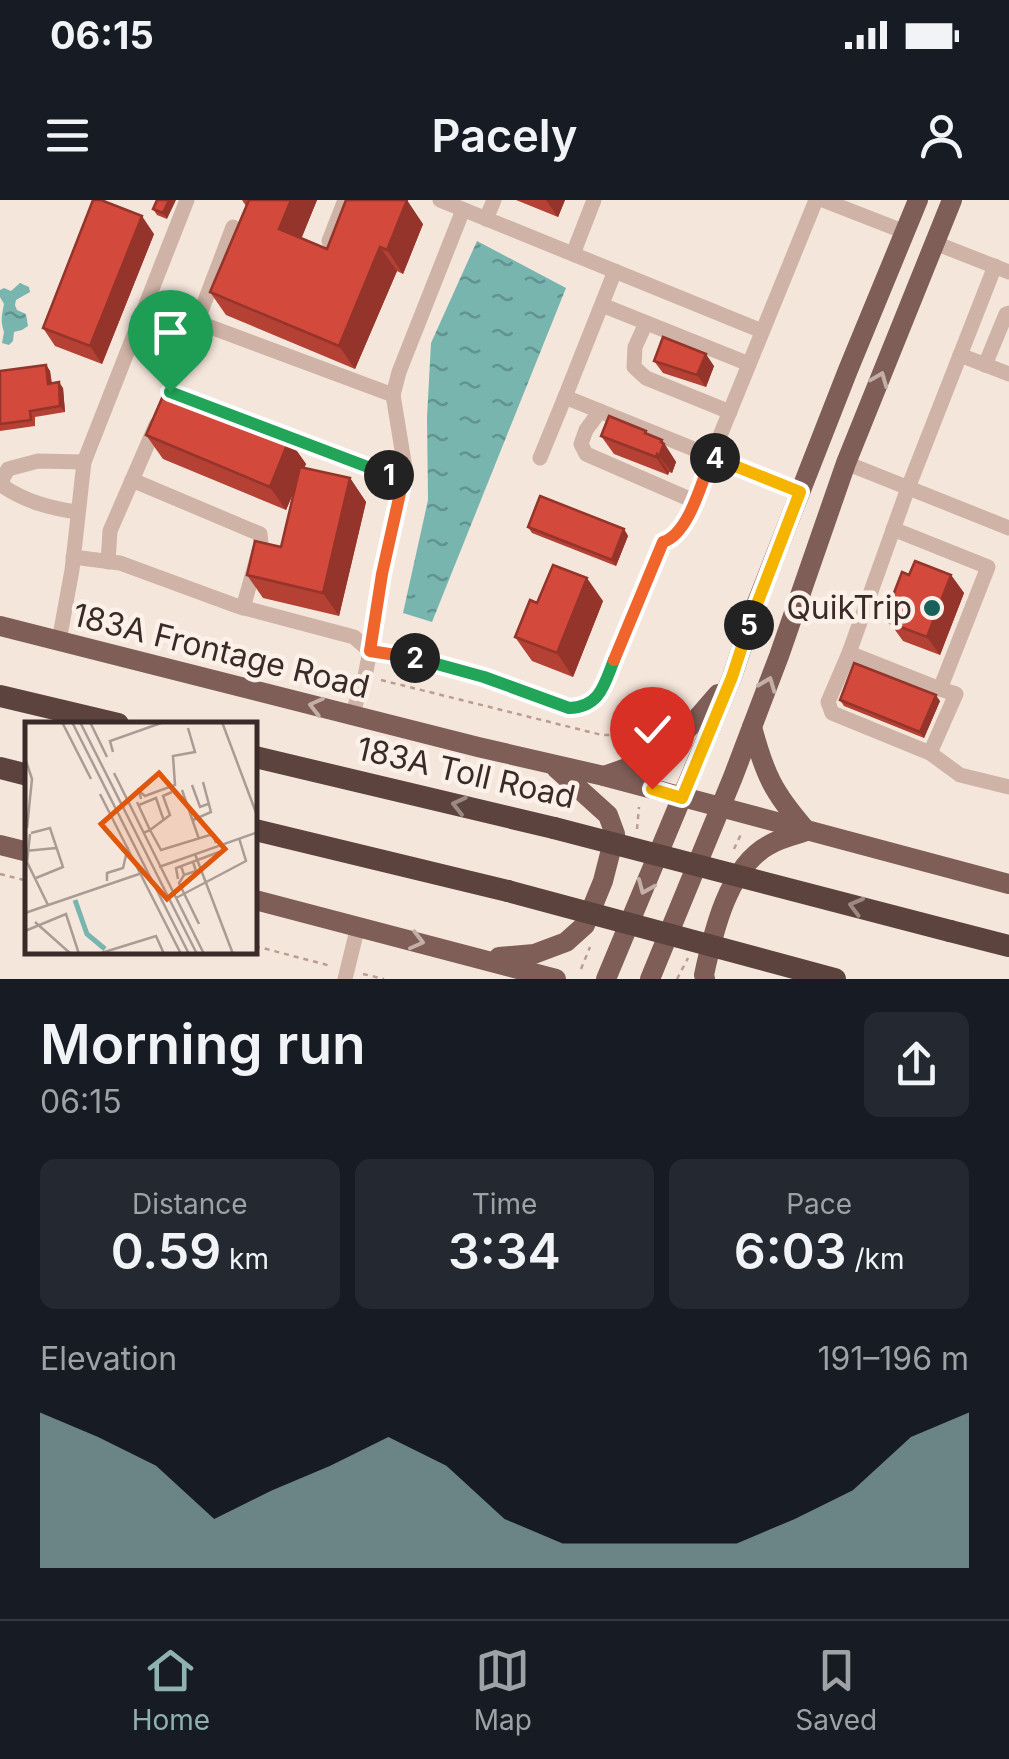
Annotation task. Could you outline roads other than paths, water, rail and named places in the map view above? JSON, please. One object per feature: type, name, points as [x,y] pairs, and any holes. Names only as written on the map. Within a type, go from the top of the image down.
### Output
[{"type":"highway","points":[[0,696],[110,722]]},
{"type":"highway","name":"183A Toll Road","points":[[258,757],[554,828],[1009,946]]},
{"type":"highway","points":[[0,768],[25,773]]},
{"type":"highway","points":[[258,831],[508,891],[835,979]]},
{"type":"main road","points":[[606,979],[732,677],[800,492],[918,200]]},
{"type":"main road","points":[[650,979],[752,728],[846,463],[952,200]]},
{"type":"main road","points":[[905,232],[935,244]]},
{"type":"main road","name":"183A Frontage Road","points":[[0,626],[604,776],[1009,884]]},
{"type":"main road","points":[[604,776],[666,754],[732,677]]},
{"type":"main road","points":[[705,979],[712,936],[740,869],[768,845],[806,831],[780,801],[764,771],[752,728]]},
{"type":"main road","points":[[482,958],[534,954],[566,942],[585,924],[603,882],[615,834],[608,815],[552,764]]},
{"type":"main road","points":[[0,845],[25,851]]},
{"type":"main road","points":[[258,901],[556,979]]},
{"type":"main road","points":[[482,958],[512,979]]},
{"type":"street","points":[[59,641],[84,462],[187,200]]},
{"type":"street","points":[[329,241],[345,200]]},
{"type":"street","points":[[440,200],[762,331]]},
{"type":"street","points":[[486,219],[494,200]]},
{"type":"street","points":[[573,254],[594,200]]},
{"type":"street","points":[[73,558],[120,563],[243,608],[354,637],[370,651],[408,656],[484,677],[569,708],[584,707],[600,694],[663,542],[671,540],[682,528],[820,200],[905,232]]},
{"type":"street","points":[[352,716],[366,676],[382,574],[405,468],[393,395],[398,372],[463,210]]},
{"type":"street","points":[[233,228],[196,322],[393,395]]},
{"type":"street","points":[[935,244],[1002,269],[960,355],[828,702],[832,713],[930,753],[960,775],[1009,787]]},
{"type":"street","points":[[540,458],[615,271]]},
{"type":"street","points":[[602,306],[749,364]]},
{"type":"street","points":[[985,365],[1009,313]]},
{"type":"street","points":[[646,323],[634,347],[634,366],[646,378],[730,412]]},
{"type":"street","points":[[960,355],[1009,374]]},
{"type":"street","points":[[565,397],[800,492]]},
{"type":"street","points":[[188,399],[403,480]]},
{"type":"street","points":[[108,562],[110,531],[162,410]]},
{"type":"street","points":[[600,411],[581,444],[586,454],[694,502]]},
{"type":"street","points":[[77,512],[49,508],[19,497],[4,487],[1,476],[8,469],[38,461],[84,462]]},
{"type":"street","points":[[846,463],[1009,528]]},
{"type":"street","points":[[132,480],[260,534],[261,544],[243,608]]},
{"type":"street","points":[[893,529],[988,566],[940,689]]},
{"type":"street","points":[[849,653],[956,694],[930,753]]},
{"type":"street","points":[[346,974],[358,926]]},
{"type":"water","points":[[477,241],[566,288],[432,622],[403,613],[428,500],[431,343]]},
{"type":"water","points":[[20,283],[29,287],[30,292],[16,300],[15,305],[26,314],[28,326],[14,332],[9,345],[2,343],[4,304],[0,290],[11,291]]},
{"type":"place","name":"QuikTrip","points":[[932,608]]}]
